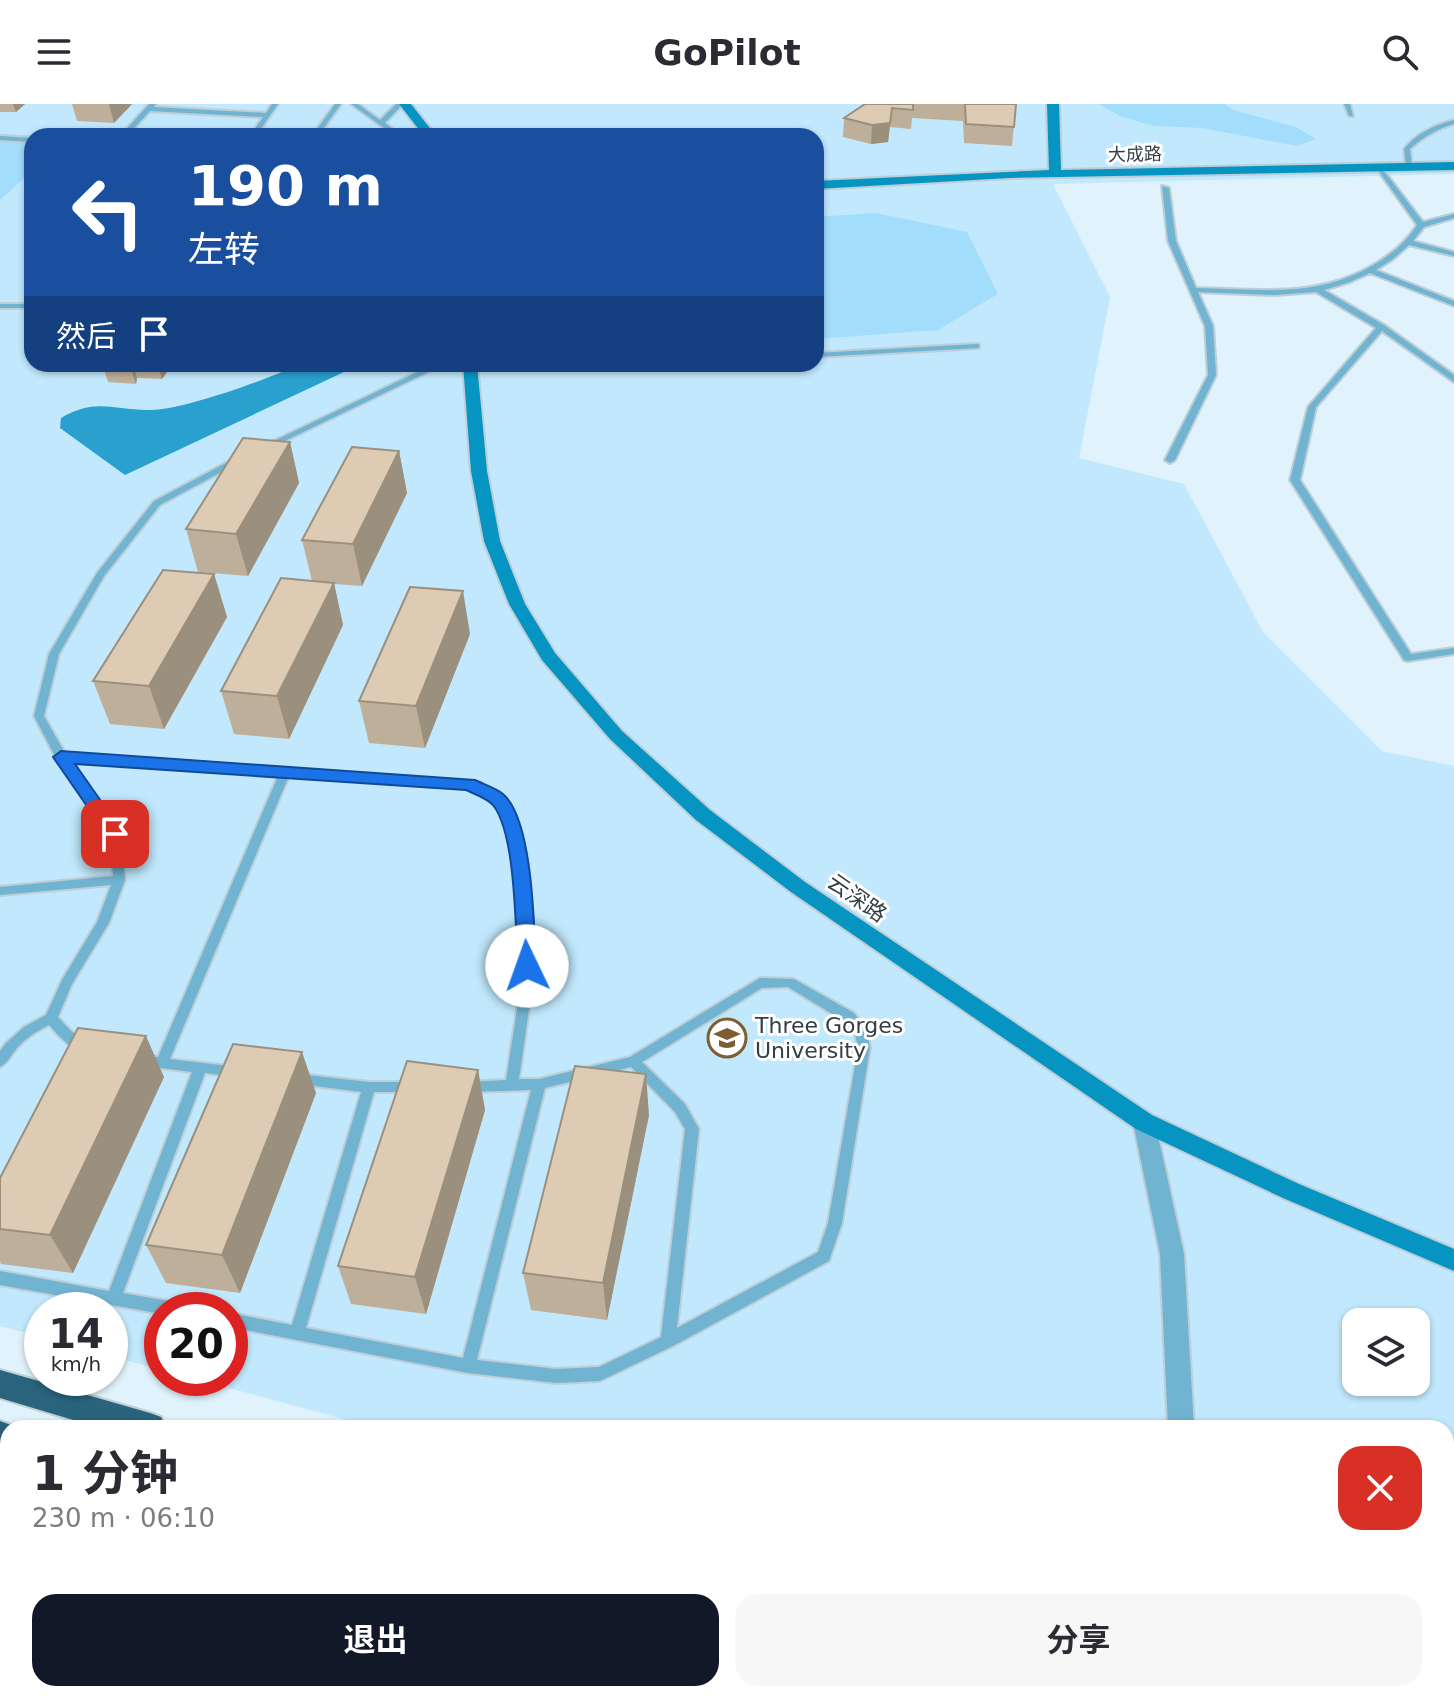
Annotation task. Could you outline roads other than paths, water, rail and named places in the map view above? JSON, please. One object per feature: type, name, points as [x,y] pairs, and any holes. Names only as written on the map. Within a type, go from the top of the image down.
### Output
[{"type":"highway","points":[[0,1384],[123,1420]]},
{"type":"street","points":[[403,104],[423,128]]},
{"type":"street","points":[[1053,104],[1055,173]]},
{"type":"street","name":"大成路","points":[[824,185],[1055,173],[1454,166]]},
{"type":"street","name":"云深路","points":[[471,372],[479,471],[492,541],[517,604],[548,656],[616,735],[703,815],[798,887],[1144,1122],[1291,1191],[1454,1260]]},
{"type":"street","points":[[1144,1122],[1172,1254],[1181,1420]]},
{"type":"lane","points":[[259,128],[275,104]]},
{"type":"lane","points":[[321,128],[338,104]]},
{"type":"lane","points":[[354,104],[389,128]]},
{"type":"lane","points":[[382,122],[403,104]]},
{"type":"lane","points":[[1347,104],[1351,115]]},
{"type":"lane","points":[[130,128],[150,106],[268,115]]},
{"type":"lane","points":[[1408,167],[1407,149],[1414,141],[1423,134],[1454,122]]},
{"type":"lane","points":[[0,138],[24,140]]},
{"type":"lane","points":[[1379,168],[1421,225]]},
{"type":"lane","points":[[1165,188],[1172,241],[1209,326],[1212,375],[1170,460]]},
{"type":"lane","points":[[1195,290],[1318,290],[1369,270],[1411,243],[1421,225],[1454,216]]},
{"type":"lane","points":[[1411,243],[1454,254]]},
{"type":"lane","points":[[1369,270],[1454,304]]},
{"type":"lane","points":[[1318,290],[1381,327],[1454,379]]},
{"type":"lane","points":[[0,306],[24,306]]},
{"type":"lane","points":[[1381,327],[1312,407],[1295,480],[1408,658],[1454,651]]},
{"type":"lane","points":[[824,355],[976,346]]},
{"type":"lane","points":[[0,1062],[9,1046],[25,1031],[51,1018],[66,983],[103,923],[119,880],[115,834],[61,757],[39,716],[54,654],[100,575],[157,503],[267,446],[424,372]]},
{"type":"lane","points":[[61,757],[469,785],[497,798],[512,821],[526,941],[527,966],[512,1085]]},
{"type":"lane","points":[[162,1063],[285,772]]},
{"type":"lane","points":[[0,891],[119,880]]},
{"type":"lane","points":[[248,1323],[468,1366],[556,1376],[600,1374],[668,1341],[824,1256],[835,1223],[864,1048],[861,1031],[849,1017],[790,982],[760,983],[633,1061],[539,1084],[454,1088]]},
{"type":"lane","points":[[51,1018],[66,1035],[95,1054]]},
{"type":"lane","points":[[135,1060],[246,1073]]},
{"type":"lane","points":[[633,1061],[680,1108],[692,1129],[668,1341]]},
{"type":"lane","points":[[116,1292],[200,1068]]},
{"type":"lane","points":[[277,1077],[369,1087],[426,1088]]},
{"type":"lane","points":[[468,1366],[539,1084]]},
{"type":"lane","points":[[297,1332],[369,1087]]},
{"type":"lane","points":[[0,1278],[80,1292]]},
{"type":"place","name":"Three Gorges University","points":[[727,1038]]}]
